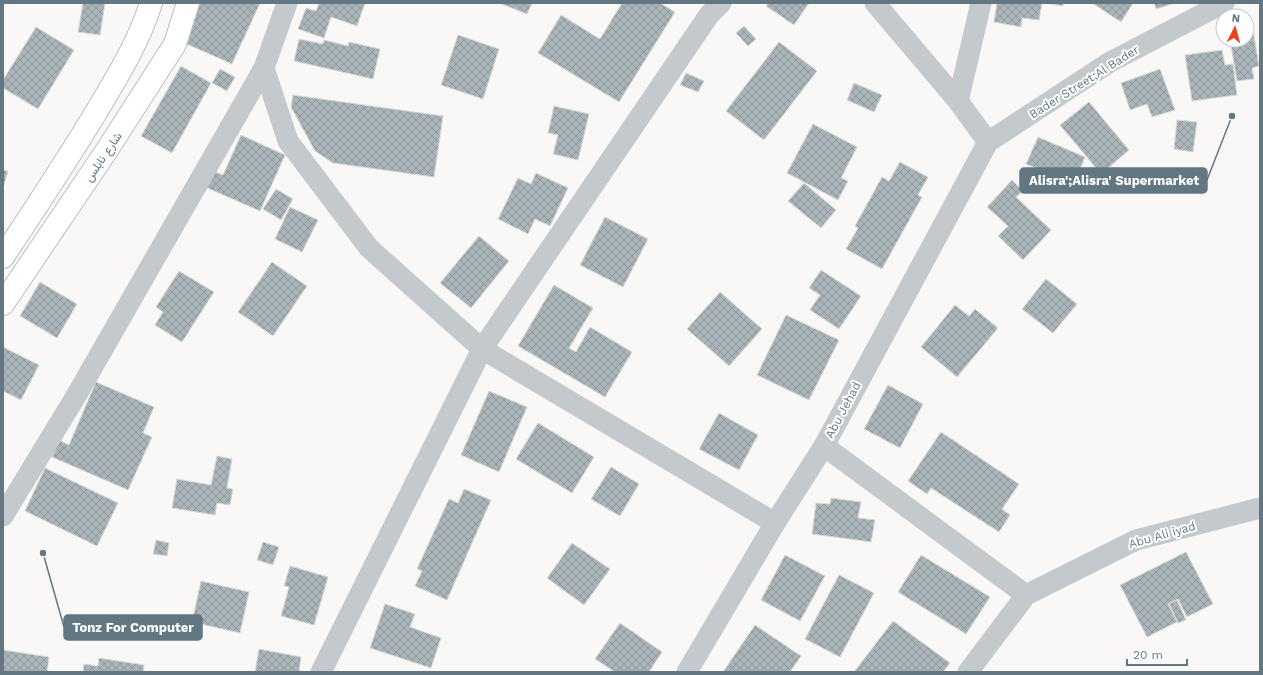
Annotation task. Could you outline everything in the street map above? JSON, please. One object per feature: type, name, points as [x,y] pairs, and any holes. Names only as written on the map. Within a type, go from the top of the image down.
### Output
[{"type":"main road","points":[[3,257],[120,72],[145,22],[151,3]]},
{"type":"main road","name":"شارع نابلس","points":[[3,304],[107,150],[175,44],[188,3]]},
{"type":"street","points":[[3,516],[76,396],[264,68],[287,3]]},
{"type":"street","points":[[321,672],[482,349],[709,15],[721,3]]},
{"type":"street","points":[[875,3],[958,102],[988,142]]},
{"type":"street","points":[[958,102],[981,3]]},
{"type":"street","name":"Bader Street;Al Bader","points":[[988,142],[1110,62],[1224,3]]},
{"type":"street","points":[[264,68],[288,141],[368,248],[482,349],[775,523]]},
{"type":"street","name":"Abu Jehad","points":[[687,672],[775,523],[824,446],[988,142]]},
{"type":"street","points":[[824,446],[1026,595],[968,672]]},
{"type":"street","name":"Abu Ali iyad","points":[[1026,595],[1136,540],[1260,508]]},
{"type":"building","points":[[83,3],[105,3],[100,35],[78,32]]},
{"type":"building","points":[[199,3],[260,3],[232,64],[182,42]]},
{"type":"building","points":[[319,3],[365,3],[357,26],[331,17],[324,38],[298,29],[306,8],[316,11]]},
{"type":"building","points":[[499,3],[532,3],[527,14]]},
{"type":"building","points":[[622,3],[660,3],[675,12],[619,102],[538,53],[561,15],[600,39]]},
{"type":"building","points":[[768,3],[809,3],[794,25],[766,6]]},
{"type":"building","points":[[997,3],[1042,3],[1039,20],[1022,18],[1021,27],[994,22]]},
{"type":"building","points":[[1044,3],[1064,3],[1063,6]]},
{"type":"building","points":[[1092,3],[1133,3],[1121,22]]},
{"type":"building","points":[[1154,3],[1175,3],[1156,9]]},
{"type":"building","points":[[744,26],[756,39],[748,46],[736,33]]},
{"type":"building","points":[[36,27],[74,50],[38,109],[3,88],[3,80]]},
{"type":"building","points":[[458,35],[499,49],[483,99],[441,85]]},
{"type":"building","points":[[299,39],[323,44],[324,40],[348,46],[349,42],[380,49],[373,79],[294,61]]},
{"type":"building","points":[[779,42],[817,71],[764,140],[726,111]]},
{"type":"building","points":[[1255,42],[1259,66],[1252,68],[1254,79],[1237,81],[1231,48],[1255,48]]},
{"type":"building","points":[[1222,50],[1225,65],[1233,64],[1237,95],[1192,101],[1185,55]]},
{"type":"building","points":[[181,66],[211,83],[172,153],[141,136]]},
{"type":"building","points":[[220,69],[235,77],[227,91],[212,83]]},
{"type":"building","points":[[1160,69],[1175,110],[1152,117],[1147,104],[1130,110],[1121,83]]},
{"type":"building","points":[[686,73],[704,81],[698,92],[680,85]]},
{"type":"building","points":[[854,83],[882,95],[874,112],[847,100]]},
{"type":"building","points":[[293,95],[443,116],[434,177],[333,163],[315,151],[291,107]]},
{"type":"building","points":[[1089,102],[1129,150],[1101,174],[1060,125]]},
{"type":"building","points":[[554,106],[589,114],[578,160],[553,154],[558,135],[548,133]]},
{"type":"building","points":[[1177,120],[1197,122],[1193,152],[1174,149]]},
{"type":"building","points":[[813,124],[857,147],[841,178],[848,181],[838,200],[787,173]]},
{"type":"building","points":[[241,135],[285,155],[260,211],[205,187],[213,171],[223,175]]},
{"type":"building","points":[[1038,137],[1085,157],[1074,184],[1026,164]]},
{"type":"building","points":[[900,162],[928,177],[918,195],[922,197],[882,269],[846,249],[858,228],[855,226],[882,177],[889,181]]},
{"type":"building","points":[[3,170],[8,171],[3,188]]},
{"type":"building","points":[[536,173],[568,188],[550,226],[535,219],[528,234],[498,219],[518,178],[531,184]]},
{"type":"building","points":[[1012,180],[1023,191],[1016,197],[1051,230],[1023,260],[998,236],[1008,226],[987,207]]},
{"type":"building","points":[[804,183],[836,210],[821,228],[788,201]]},
{"type":"building","points":[[276,189],[293,199],[281,220],[263,209]]},
{"type":"building","points":[[290,207],[318,220],[302,252],[275,239]]},
{"type":"building","points":[[605,217],[648,239],[623,287],[580,265]]},
{"type":"building","points":[[479,236],[509,261],[471,308],[440,283]]},
{"type":"building","points":[[272,262],[307,286],[273,336],[238,312]]},
{"type":"building","points":[[821,270],[861,296],[839,329],[810,310],[820,295],[809,288]]},
{"type":"building","points":[[179,271],[214,292],[182,342],[155,325],[163,312],[156,307]]},
{"type":"building","points":[[1046,279],[1077,304],[1053,333],[1022,309]]},
{"type":"building","points":[[40,282],[77,304],[57,338],[20,316]]},
{"type":"building","points":[[554,285],[593,308],[569,348],[576,352],[590,327],[632,352],[605,397],[518,346]]},
{"type":"building","points":[[720,292],[762,329],[729,366],[687,329]]},
{"type":"building","points":[[955,305],[969,316],[975,309],[998,328],[957,377],[921,347]]},
{"type":"building","points":[[786,315],[839,340],[809,400],[757,375]]},
{"type":"building","points":[[3,347],[39,365],[21,400],[3,391]]},
{"type":"building","points":[[96,382],[154,407],[143,433],[152,437],[128,490],[52,457],[59,440],[69,445]]},
{"type":"building","points":[[888,385],[923,404],[900,448],[864,429]]},
{"type":"building","points":[[489,391],[527,407],[499,472],[461,455]]},
{"type":"building","points":[[719,413],[758,435],[739,470],[699,449]]},
{"type":"building","points":[[538,423],[594,457],[572,493],[516,459]]},
{"type":"building","points":[[941,432],[1019,484],[1002,509],[1010,515],[999,532],[931,488],[927,494],[908,481]]},
{"type":"building","points":[[217,456],[232,459],[227,488],[233,489],[230,505],[217,503],[215,515],[172,508],[177,479],[211,485]]},
{"type":"building","points":[[611,467],[639,484],[620,516],[591,499]]},
{"type":"building","points":[[45,468],[118,503],[97,546],[25,511]]},
{"type":"building","points":[[464,489],[491,500],[447,600],[415,586],[422,571],[417,569],[449,499],[458,503]]},
{"type":"building","points":[[831,498],[861,502],[858,518],[875,520],[871,542],[812,534],[816,503],[830,504]]},
{"type":"building","points":[[156,540],[169,543],[167,556],[153,554]]},
{"type":"building","points":[[263,542],[279,547],[273,565],[257,560]]},
{"type":"building","points":[[572,543],[610,569],[584,605],[547,578]]},
{"type":"building","points":[[1186,552],[1213,604],[1187,617],[1178,599],[1168,604],[1177,622],[1147,637],[1120,585]]},
{"type":"building","points":[[785,555],[825,576],[800,621],[761,600]]},
{"type":"building","points":[[921,555],[990,597],[966,634],[898,592]]},
{"type":"building","points":[[290,566],[328,577],[314,625],[281,616],[289,587],[284,586]]},
{"type":"building","points":[[839,575],[874,593],[840,657],[805,639]]},
{"type":"building","points":[[201,581],[249,592],[240,633],[192,622]]},
{"type":"building","points":[[1177,600],[1186,620],[1178,623],[1169,604]]},
{"type":"building","points":[[385,604],[415,614],[410,627],[441,638],[431,668],[370,648]]},
{"type":"building","points":[[893,621],[950,663],[943,672],[854,672]]},
{"type":"building","points":[[620,623],[662,652],[649,672],[615,672],[595,659]]},
{"type":"building","points":[[755,625],[801,656],[790,672],[723,672]]},
{"type":"building","points":[[259,649],[301,657],[299,672],[255,672]]},
{"type":"building","points":[[3,650],[49,657],[47,672],[3,672]]},
{"type":"building","points":[[99,658],[144,665],[143,672],[83,672],[84,664],[98,666]]},
{"type":"place","name":"Alisra';Alisra' Supermarket","points":[[1232,116]]},
{"type":"place","name":"Tonz For Computer","points":[[43,553]]}]
